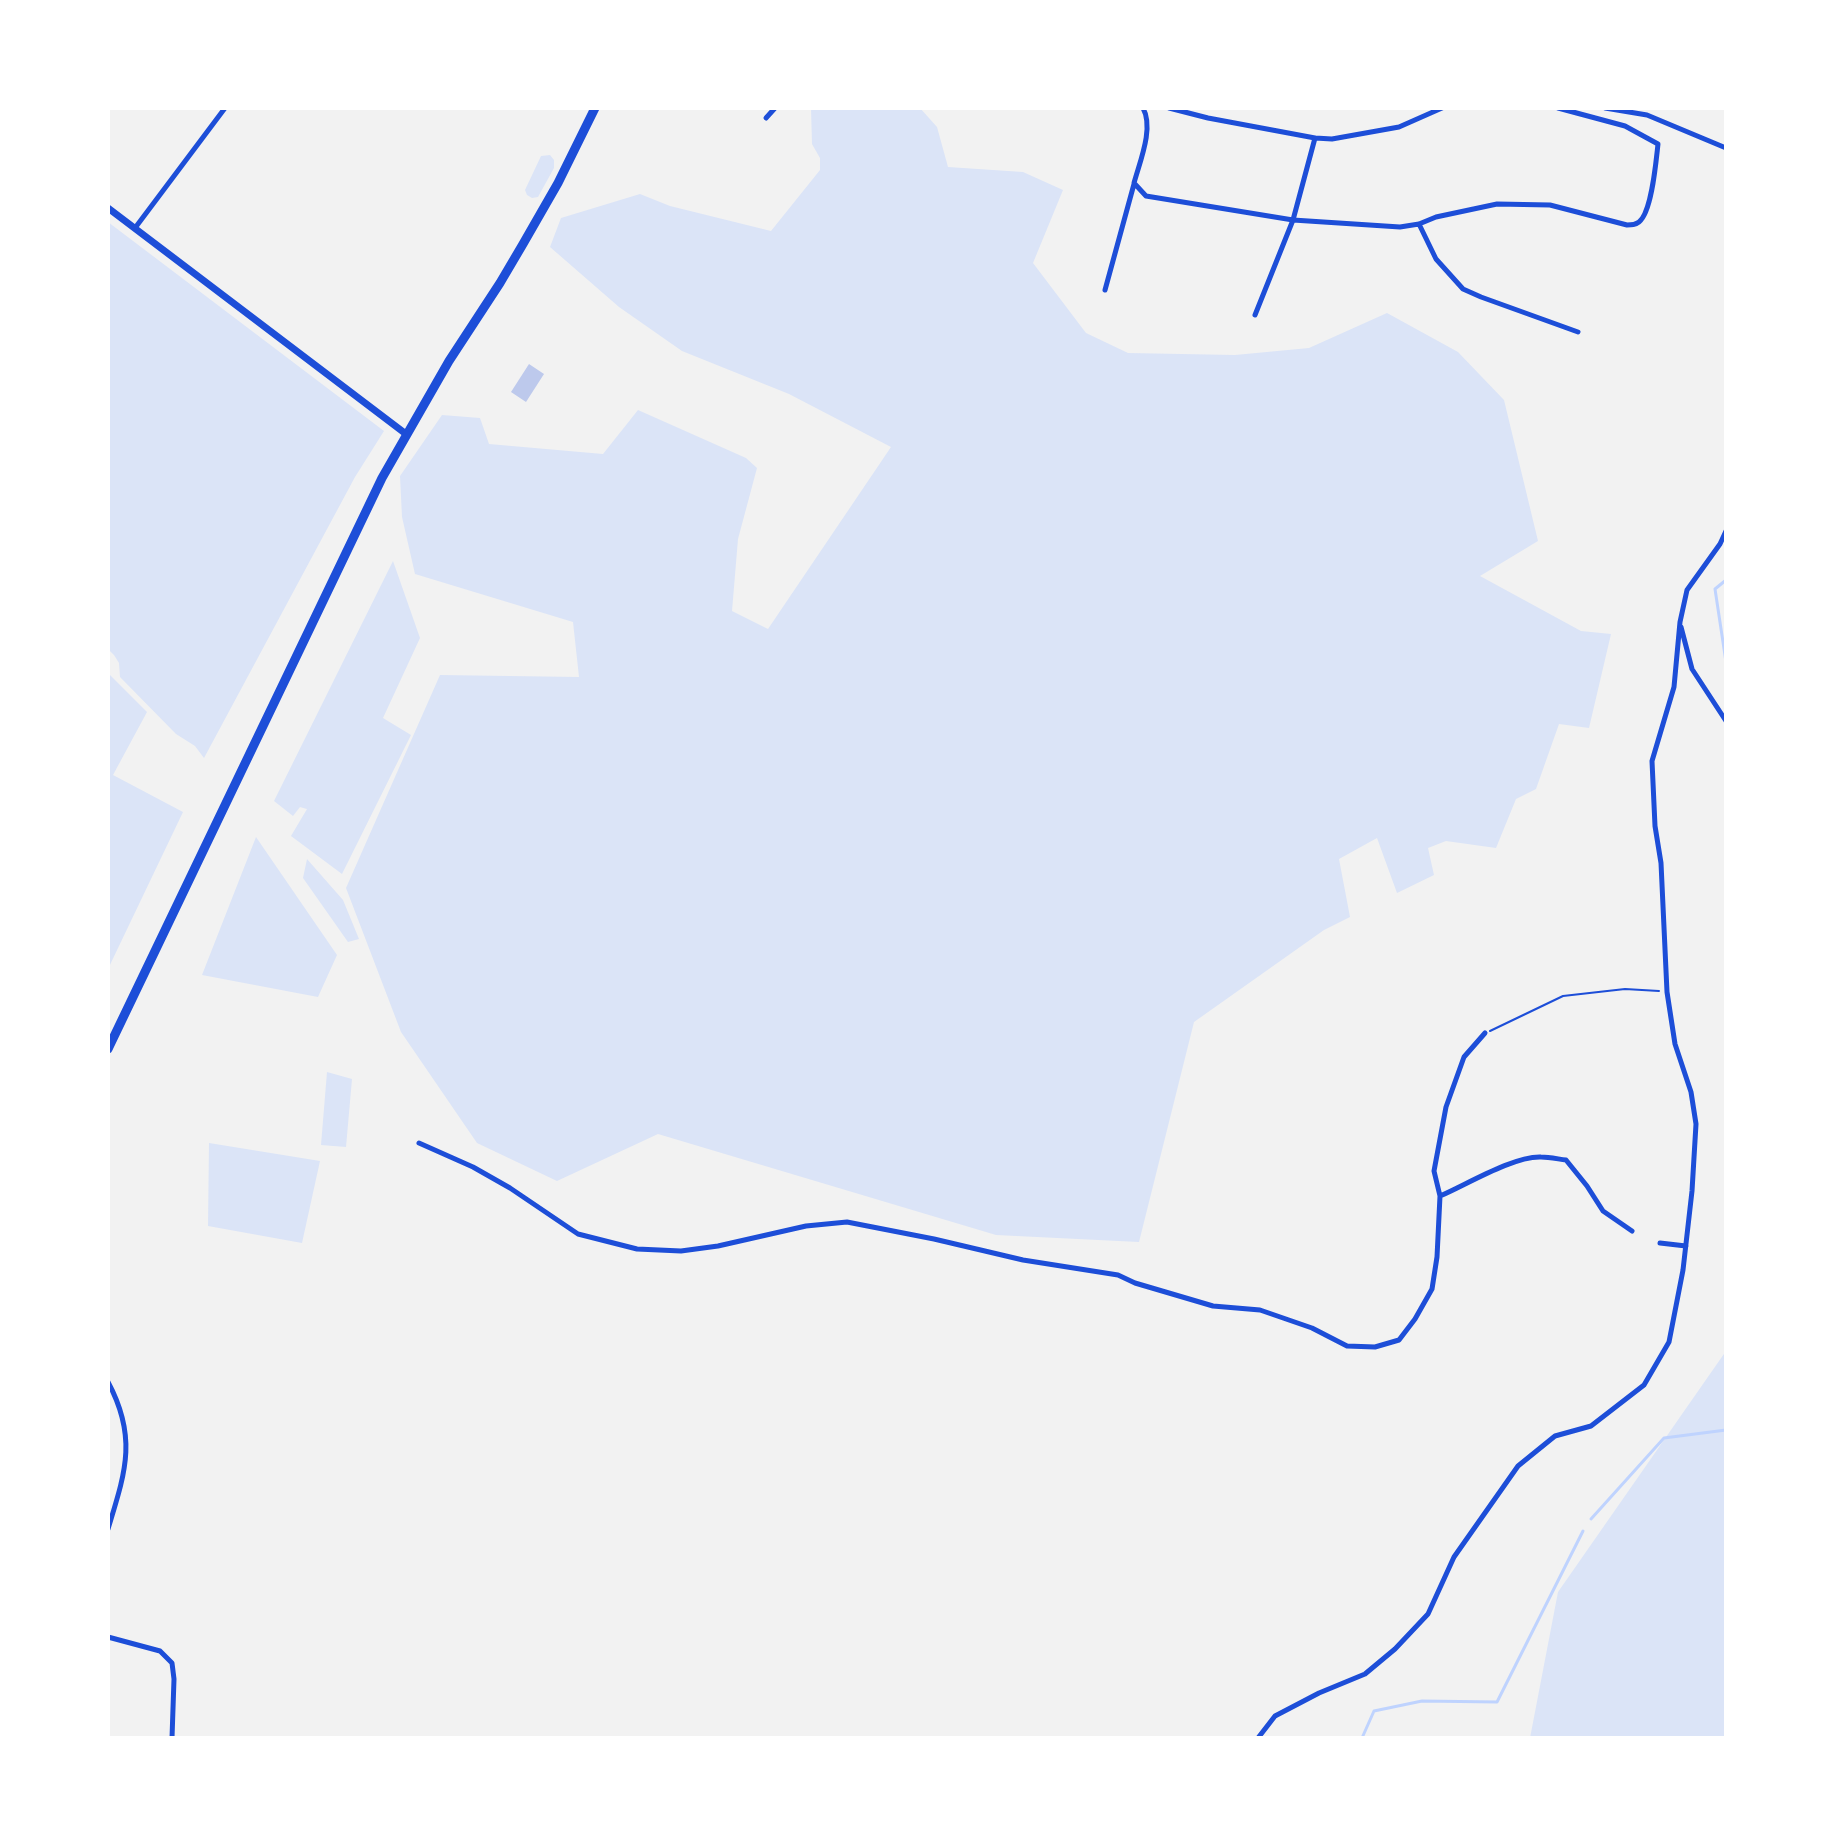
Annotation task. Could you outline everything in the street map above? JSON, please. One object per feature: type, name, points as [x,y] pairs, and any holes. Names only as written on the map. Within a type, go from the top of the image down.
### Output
[{"type":"main road","points":[[108,1049],[382,478],[449,361],[558,183],[595,108]]},
{"type":"street","points":[[135,228],[225,108]]},
{"type":"street","points":[[766,118],[775,108]]},
{"type":"street","points":[[1105,290],[1149,127],[1143,108]]},
{"type":"street","points":[[1169,108],[1315,138],[1346,137],[1399,127],[1442,108]]},
{"type":"street","points":[[1134,183],[1146,196],[1293,220],[1400,227],[1497,204],[1550,205],[1627,225],[1643,219],[1649,202],[1658,144],[1625,126],[1558,108]]},
{"type":"street","points":[[1605,108],[1647,115],[1726,148]]},
{"type":"street","points":[[1615,111],[1625,126]]},
{"type":"street","points":[[1255,315],[1293,220],[1315,138]]},
{"type":"street","points":[[108,208],[406,434]]},
{"type":"street","points":[[1419,224],[1436,259],[1463,289],[1578,332]]},
{"type":"street","points":[[1258,1738],[1275,1716],[1365,1674],[1395,1649],[1428,1614],[1454,1557],[1518,1466],[1555,1436],[1591,1426],[1644,1385],[1669,1342],[1686,1246],[1696,1124],[1691,1092],[1675,1044],[1667,992],[1652,761],[1674,687],[1680,622],[1687,590],[1726,531]]},
{"type":"street","points":[[1680,622],[1692,669],[1726,721]]},
{"type":"street","points":[[419,1143],[473,1167],[510,1188],[578,1234],[637,1249],[681,1251],[806,1226],[847,1222],[1023,1260],[1118,1275],[1213,1306],[1260,1310],[1312,1328],[1347,1346],[1375,1347],[1399,1340],[1432,1289],[1440,1196],[1434,1171],[1446,1107],[1464,1057],[1485,1033]]},
{"type":"street","points":[[1440,1196],[1486,1174],[1538,1156],[1566,1160],[1603,1211],[1632,1231]]},
{"type":"street","points":[[1660,1243],[1686,1246]]},
{"type":"street","points":[[108,1382],[123,1419],[128,1446],[124,1476],[108,1529]]},
{"type":"street","points":[[108,1637],[160,1651],[172,1663],[172,1738]]},
{"type":"path","points":[[1485,1033],[1563,996],[1625,989],[1667,992]]},
{"type":"shaded area","points":[[811,108],[920,108],[937,127],[948,167],[1023,172],[1063,190],[1033,263],[1086,333],[1128,353],[1235,355],[1309,348],[1387,313],[1458,352],[1504,400],[1538,541],[1480,576],[1581,631],[1611,634],[1589,728],[1559,724],[1536,789],[1516,799],[1496,848],[1446,841],[1428,848],[1434,875],[1397,893],[1377,838],[1339,859],[1350,917],[1324,930],[1194,1022],[1139,1242],[996,1235],[658,1134],[557,1181],[477,1143],[401,1032],[346,888],[440,675],[579,677],[573,622],[415,574],[402,517],[400,476],[442,415],[480,418],[489,444],[603,454],[638,410],[746,458],[757,468],[738,539],[732,611],[768,629],[891,447],[789,394],[682,351],[619,307],[550,247],[561,218],[640,194],[670,206],[771,231],[820,170],[820,158],[812,144]]},
{"type":"shaded area","points":[[550,155],[554,168],[538,197],[532,198],[525,190],[541,156]]},
{"type":"shaded area","points":[[108,222],[384,431],[355,477],[204,758],[120,677],[119,663],[108,649]]},
{"type":"shaded area","points":[[393,561],[420,638],[383,718],[411,735],[342,874],[291,836],[307,809],[300,807],[293,816],[274,801]]},
{"type":"shaded area","points":[[108,673],[147,712],[113,775],[183,812],[108,969]]},
{"type":"shaded area","points":[[256,837],[337,955],[318,997],[202,975]]},
{"type":"shaded area","points":[[307,859],[343,900],[359,939],[348,942],[303,878]]},
{"type":"shaded area","points":[[327,1072],[352,1079],[346,1147],[321,1145]]},
{"type":"shaded area","points":[[209,1143],[320,1161],[302,1243],[208,1226]]},
{"type":"shaded area","points":[[1726,1351],[1726,1738],[1530,1738],[1558,1592]]},
{"type":"building","points":[[529,364],[544,374],[526,402],[511,392]]},
{"type":"waterway","points":[[1726,580],[1715,589],[1726,662]]},
{"type":"waterway","points":[[1591,1519],[1664,1438],[1726,1430]]},
{"type":"waterway","points":[[1362,1738],[1374,1711],[1422,1701],[1497,1702],[1583,1531]]}]
